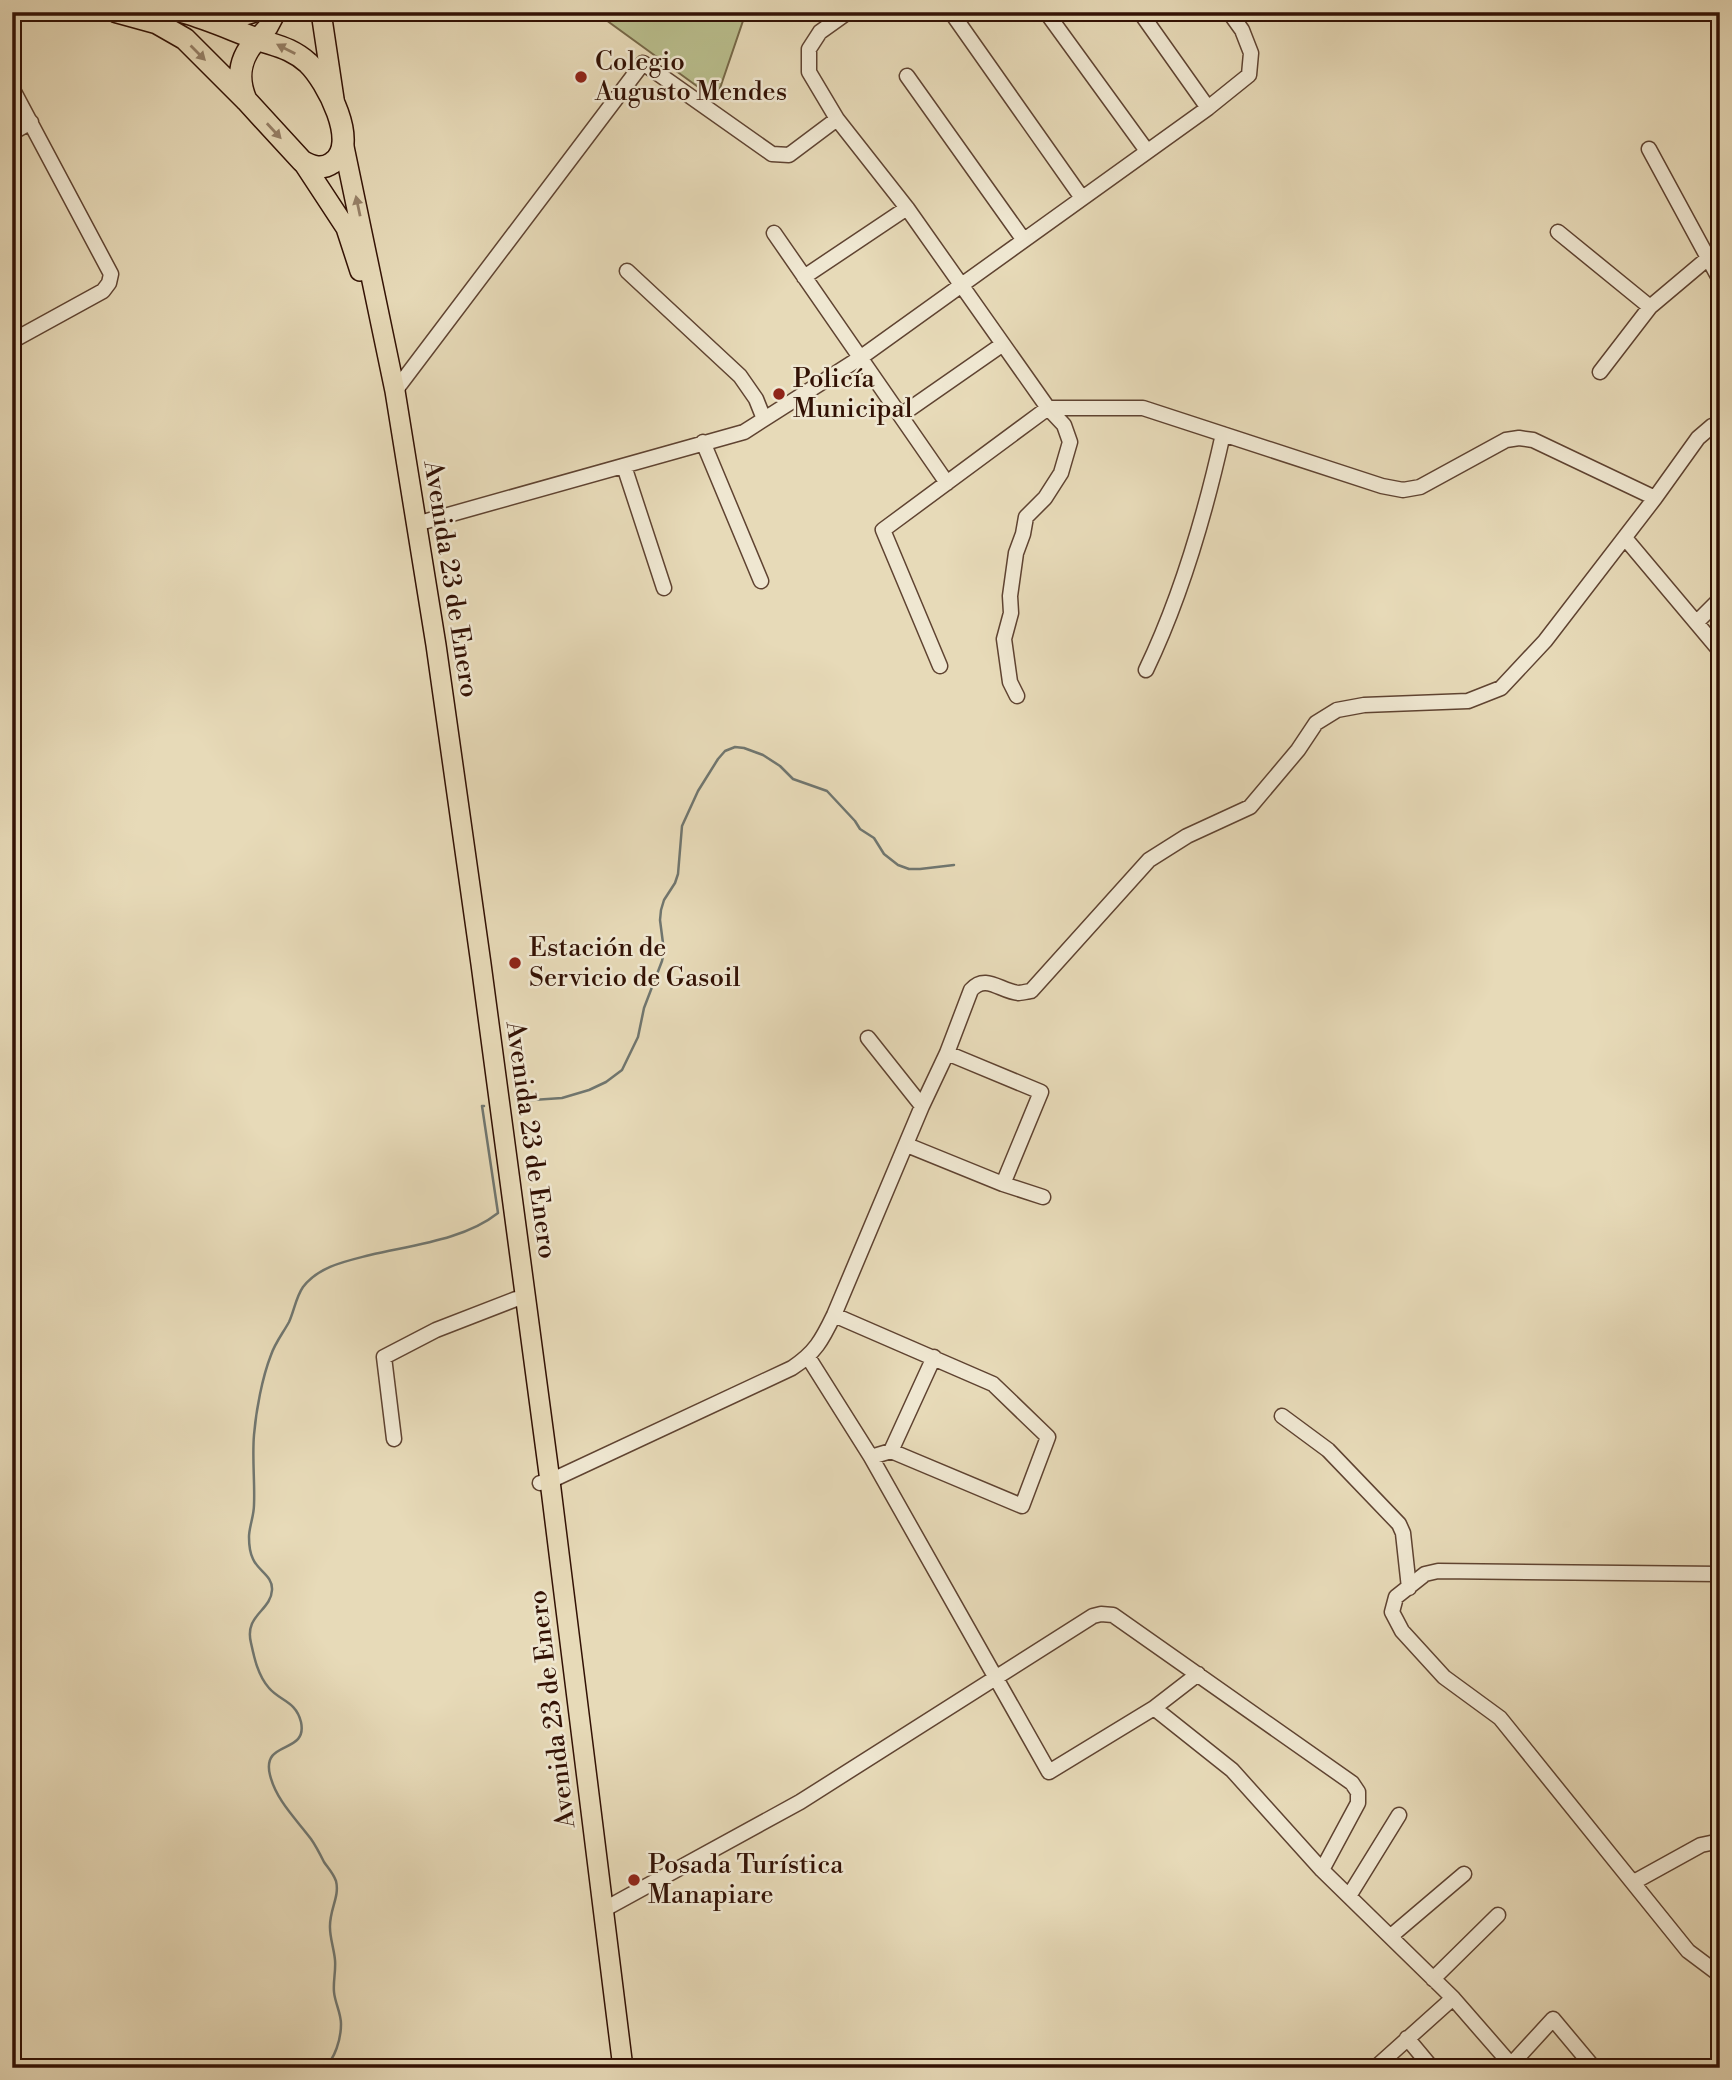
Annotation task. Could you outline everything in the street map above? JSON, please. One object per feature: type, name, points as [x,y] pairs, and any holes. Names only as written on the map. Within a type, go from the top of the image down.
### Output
[{"type":"highway","points":[[117,12],[157,23],[185,39],[302,161],[320,168],[337,160],[344,142],[336,107],[329,90],[306,62],[283,47],[183,12]]},
{"type":"highway","points":[[206,18],[228,19],[251,12]]},
{"type":"highway","points":[[246,100],[240,84],[241,68],[247,52],[257,39]]},
{"type":"main road","points":[[257,39],[276,12]]},
{"type":"main road","points":[[321,12],[336,107]]},
{"type":"main road","name":"Avenida 23 de Enero","points":[[344,142],[395,391],[480,951],[545,1482],[610,2068]]},
{"type":"main road","name":"Avenida 23 de Enero","points":[[302,161],[346,228],[368,303],[381,369],[447,790],[516,1299],[545,1482],[623,2068]]},
{"type":"street","points":[[848,12],[820,32],[809,49],[809,72],[838,119],[907,208],[1048,408],[1064,425],[1070,443],[1061,472],[1045,498],[1026,517],[1016,553],[1010,596],[1011,612],[1004,639],[1010,682],[1017,696]]},
{"type":"street","points":[[951,12],[1082,198]]},
{"type":"street","points":[[1046,12],[1147,151]]},
{"type":"street","points":[[1140,12],[1208,108]]},
{"type":"street","points":[[416,524],[744,432],[860,358],[1208,108],[1249,75],[1251,53],[1242,30],[1229,12]]},
{"type":"street","points":[[395,391],[643,62],[772,154],[789,155],[838,119]]},
{"type":"street","points":[[907,76],[1023,239]]},
{"type":"street","points":[[12,88],[111,274],[110,283],[103,291],[12,341]]},
{"type":"street","points":[[12,133],[31,122]]},
{"type":"street","points":[[1649,149],[1720,280]]},
{"type":"street","points":[[804,277],[907,208]]},
{"type":"street","points":[[1558,232],[1650,307]]},
{"type":"street","points":[[774,233],[947,483]]},
{"type":"street","points":[[1600,372],[1650,307],[1707,259]]},
{"type":"street","points":[[627,271],[740,376],[756,399],[764,419]]},
{"type":"street","points":[[901,415],[1003,344]]},
{"type":"street","points":[[940,666],[883,530],[1048,408],[1143,408],[1382,486],[1403,490],[1420,487],[1506,440],[1533,440],[1655,498]]},
{"type":"street","points":[[545,1482],[792,1368],[808,1357],[819,1344],[834,1315],[947,1053],[971,990],[986,981],[1020,993],[1031,991],[1149,860],[1187,836],[1250,807],[1298,750],[1316,723],[1337,710],[1364,705],[1468,701],[1500,688],[1545,641],[1698,438],[1712,426],[1720,424]]},
{"type":"street","points":[[1146,670],[1184,580],[1223,434]]},
{"type":"street","points":[[704,442],[761,581]]},
{"type":"street","points":[[624,466],[664,588]]},
{"type":"street","points":[[1625,538],[1720,651]]},
{"type":"street","points":[[1697,622],[1720,599]]},
{"type":"street","points":[[868,1038],[922,1106]]},
{"type":"street","points":[[947,1053],[1041,1092],[1003,1184]]},
{"type":"street","points":[[907,1145],[1003,1184],[1043,1197]]},
{"type":"street","points":[[394,1438],[384,1357],[436,1330],[516,1299]]},
{"type":"street","points":[[834,1315],[993,1384],[1048,1437],[1022,1506],[891,1451],[871,1457]]},
{"type":"street","points":[[808,1357],[871,1457],[1049,1772],[1154,1708],[1198,1674]]},
{"type":"street","points":[[891,1451],[934,1357]]},
{"type":"street","points":[[1282,1416],[1328,1450],[1399,1524],[1403,1533],[1409,1588]]},
{"type":"street","points":[[1720,1574],[1438,1571],[1425,1574],[1396,1597],[1392,1612],[1402,1631],[1444,1676],[1500,1718],[1688,1951],[1720,1975]]},
{"type":"street","points":[[603,1910],[800,1802],[1093,1616],[1101,1614],[1113,1615],[1352,1783],[1359,1792],[1359,1802],[1322,1870]]},
{"type":"street","points":[[1154,1708],[1232,1770],[1322,1870],[1453,1998],[1511,2067],[1553,2019],[1594,2068]]},
{"type":"street","points":[[1349,1896],[1399,1815]]},
{"type":"street","points":[[1634,1882],[1701,1846],[1720,1841]]},
{"type":"street","points":[[1391,1936],[1464,1874]]},
{"type":"street","points":[[1433,1979],[1498,1915]]},
{"type":"street","points":[[1375,2068],[1453,1998]]},
{"type":"street","points":[[1408,2038],[1432,2068]]},
{"type":"green space","points":[[595,12],[746,12],[716,100]]},
{"type":"waterway","points":[[518,1101],[562,1098],[589,1090],[622,1070],[638,1037],[644,1008],[662,961],[664,951],[661,910],[678,874],[682,826],[698,791],[725,751],[735,747],[763,755],[793,779],[827,791],[860,829],[874,838],[884,854],[898,865],[909,869],[954,865]]},
{"type":"waterway","points":[[324,2068],[334,2054],[341,2030],[334,1992],[335,1960],[330,1928],[337,1887],[313,1842],[282,1801],[270,1775],[269,1764],[272,1756],[298,1739],[301,1722],[292,1705],[265,1683],[251,1643],[251,1626],[271,1597],[272,1590],[268,1577],[253,1559],[249,1543],[254,1509],[253,1444],[258,1405],[273,1351],[289,1322],[303,1287],[317,1274],[343,1262],[454,1236],[498,1213],[484,1106]]},
{"type":"place","name":"Colegio Augusto Mendes","points":[[581,77]]},
{"type":"place","name":"Policía Municipal","points":[[779,394]]},
{"type":"place","name":"Estación de Servicio de Gasoil","points":[[515,963]]},
{"type":"place","name":"Posada Turística Manapiare","points":[[634,1880]]}]
